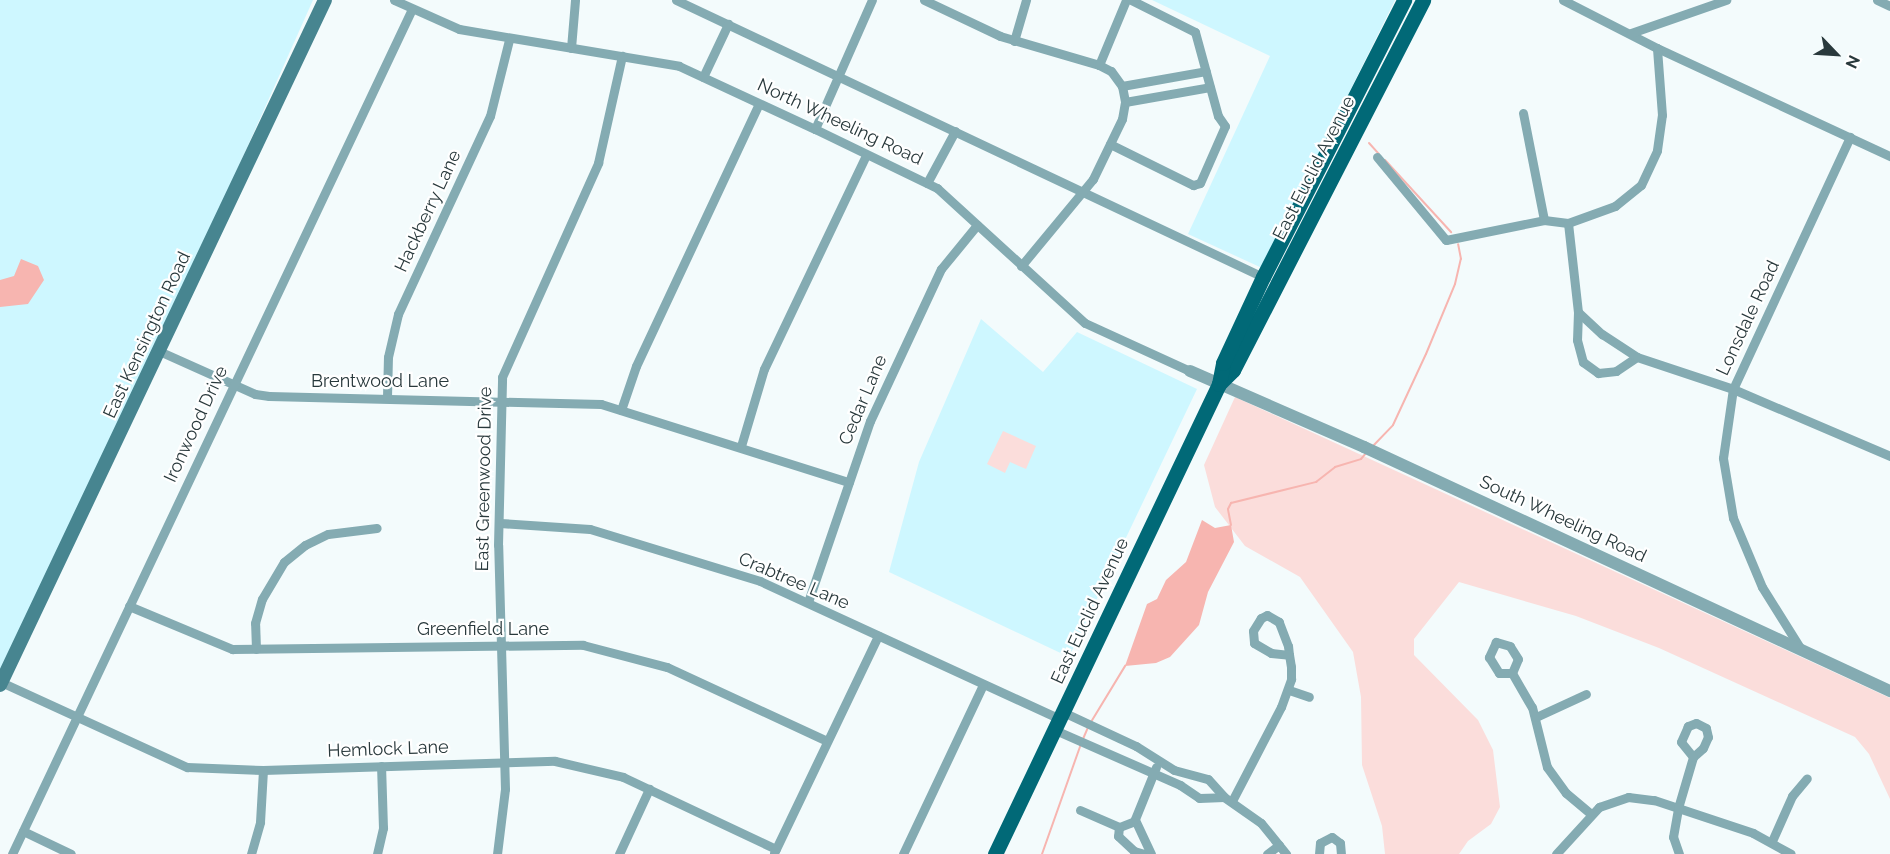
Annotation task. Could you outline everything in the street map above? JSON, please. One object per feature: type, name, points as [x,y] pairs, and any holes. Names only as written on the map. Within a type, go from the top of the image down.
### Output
[{"type":"main road","name":"East Kensington Road","points":[[1,683],[326,0]]},
{"type":"main road","name":"East Euclid Avenue","points":[[995,854],[1219,384],[1223,363],[1263,277],[1404,0]]},
{"type":"main road","name":"East Euclid Avenue","points":[[1219,384],[1233,370],[1423,0]]},
{"type":"street","name":"North Wheeling Road","points":[[394,0],[459,28],[509,40],[665,62],[703,77],[927,183],[1085,323],[1219,384]]},
{"type":"street","points":[[571,48],[575,0]]},
{"type":"street","points":[[676,0],[1263,277]]},
{"type":"street","points":[[814,129],[872,0]]},
{"type":"street","points":[[924,0],[1014,41],[1099,65],[1111,71],[1122,86],[1125,102],[1110,144],[1084,193],[1021,266]]},
{"type":"street","points":[[1014,41],[1026,0]]},
{"type":"street","points":[[1099,65],[1126,0]]},
{"type":"street","points":[[1110,144],[1193,184],[1200,183],[1225,126],[1218,116],[1194,32],[1131,0]]},
{"type":"street","points":[[1563,0],[1657,48],[1890,156]]},
{"type":"street","points":[[1630,33],[1726,0]]},
{"type":"street","points":[[1877,0],[1890,6]]},
{"type":"street","name":"Ironwood Drive","points":[[12,854],[412,9]]},
{"type":"street","points":[[703,77],[728,24]]},
{"type":"street","name":"Hackberry Lane","points":[[387,397],[388,357],[398,314],[490,116],[509,40]]},
{"type":"street","points":[[1377,157],[1446,240],[1544,220],[1568,223],[1615,207],[1641,185],[1657,150],[1662,115],[1657,48]]},
{"type":"street","name":"East Greenwood Drive","points":[[497,854],[504,803],[500,522],[501,399],[506,361],[598,163],[622,56]]},
{"type":"street","points":[[1122,86],[1206,71]]},
{"type":"street","points":[[1125,102],[1210,87]]},
{"type":"street","points":[[621,410],[636,366],[759,104]]},
{"type":"street","points":[[1523,113],[1544,220]]},
{"type":"street","points":[[927,183],[955,131]]},
{"type":"street","name":"Lonsdale Road","points":[[1802,651],[1762,587],[1733,518],[1723,458],[1733,389],[1850,137]]},
{"type":"street","points":[[741,446],[764,369],[866,155]]},
{"type":"street","points":[[1568,223],[1578,312],[1577,340],[1582,362],[1598,373],[1616,371],[1637,357]]},
{"type":"street","name":"Cedar Lane","points":[[808,602],[870,421],[934,284],[950,256],[977,225]]},
{"type":"street","points":[[1578,312],[1602,334],[1637,357],[1733,389],[1890,456]]},
{"type":"street","name":"Brentwood Lane","points":[[159,351],[233,384],[269,396],[584,401],[741,446],[849,482]]},
{"type":"street","name":"South Wheeling Road","points":[[1219,384],[1364,447],[1890,691]]},
{"type":"street","name":"Crabtree Lane","points":[[500,522],[563,525],[604,532],[760,581],[1059,721]]},
{"type":"street","points":[[256,649],[255,623],[262,599],[284,562],[305,544],[328,534],[377,528]]},
{"type":"street","name":"Greenfield Lane","points":[[129,606],[212,644],[232,650],[501,644],[583,645],[645,660],[827,741]]},
{"type":"street","points":[[1228,799],[1289,690],[1289,655],[1279,622],[1267,615],[1261,618],[1253,632],[1254,643],[1271,653],[1289,655]]},
{"type":"street","points":[[775,851],[878,636]]},
{"type":"street","points":[[1512,673],[1536,717],[1547,766],[1566,793],[1591,814]]},
{"type":"street","name":"Hemlock Lane","points":[[1,683],[177,764],[263,770],[555,761],[591,767],[649,789],[775,851]]},
{"type":"street","points":[[903,854],[983,685]]},
{"type":"street","points":[[1289,690],[1309,696]]},
{"type":"street","points":[[1536,717],[1586,694]]},
{"type":"street","points":[[1059,721],[1085,723],[1174,770],[1208,779],[1228,799],[1261,823],[1286,854]]},
{"type":"street","points":[[1059,721],[1078,740],[1154,770],[1200,798],[1228,799]]},
{"type":"street","points":[[1679,854],[1673,837],[1678,808],[1693,757]]},
{"type":"street","points":[[377,854],[382,828],[381,766]]},
{"type":"street","points":[[251,854],[260,822],[263,770]]},
{"type":"street","points":[[1151,854],[1135,821],[1154,770]]},
{"type":"street","points":[[1772,841],[1792,796],[1807,778]]},
{"type":"street","points":[[620,854],[649,789]]},
{"type":"street","points":[[1556,854],[1591,814],[1607,802],[1628,797],[1678,808],[1772,841],[1791,854]]},
{"type":"street","points":[[1080,810],[1119,827],[1135,821]]},
{"type":"street","points":[[1119,827],[1118,836],[1123,843],[1144,854]]},
{"type":"street","points":[[23,831],[71,854]]},
{"type":"street","points":[[1319,854],[1320,843],[1332,837],[1340,843],[1341,854]]},
{"type":"street","points":[[1267,854],[1280,845]]},
{"type":"shaded area","points":[[0,0],[313,0],[208,235],[0,675]]},
{"type":"shaded area","points":[[1152,0],[1395,0],[1262,268],[1188,234],[1270,56]]},
{"type":"shaded area","points":[[21,259],[38,266],[44,280],[28,304],[0,307],[0,280],[14,276]]},
{"type":"shaded area","points":[[981,319],[1043,372],[1077,332],[1197,389],[1069,657],[889,572],[919,462]]},
{"type":"shaded area","points":[[1235,397],[1890,698],[1890,799],[1869,754],[1855,737],[1659,648],[1576,616],[1459,582],[1414,639],[1414,655],[1478,720],[1493,750],[1500,807],[1491,824],[1468,841],[1459,854],[1385,854],[1382,826],[1362,765],[1361,697],[1353,652],[1300,577],[1245,546],[1215,507],[1204,465]]},
{"type":"shaded area","points":[[1003,431],[1036,446],[1026,469],[1010,462],[1005,473],[987,464]]},
{"type":"shaded area","points":[[1202,520],[1215,528],[1231,525],[1234,542],[1208,592],[1199,625],[1170,657],[1156,663],[1125,666],[1147,604],[1157,599],[1166,580],[1186,562]]},
{"type":"waterway","points":[[1369,143],[1379,154]]},
{"type":"waterway","points":[[1385,160],[1451,232]]},
{"type":"waterway","points":[[1372,447],[1393,425],[1426,354],[1455,284],[1461,259],[1458,244]]},
{"type":"waterway","points":[[1231,525],[1228,509],[1231,503],[1316,482],[1335,467],[1361,459],[1366,453]]},
{"type":"waterway","points":[[1091,722],[1125,666]]},
{"type":"waterway","points":[[1083,739],[1088,727]]},
{"type":"waterway","points":[[1042,854],[1081,744]]}]
